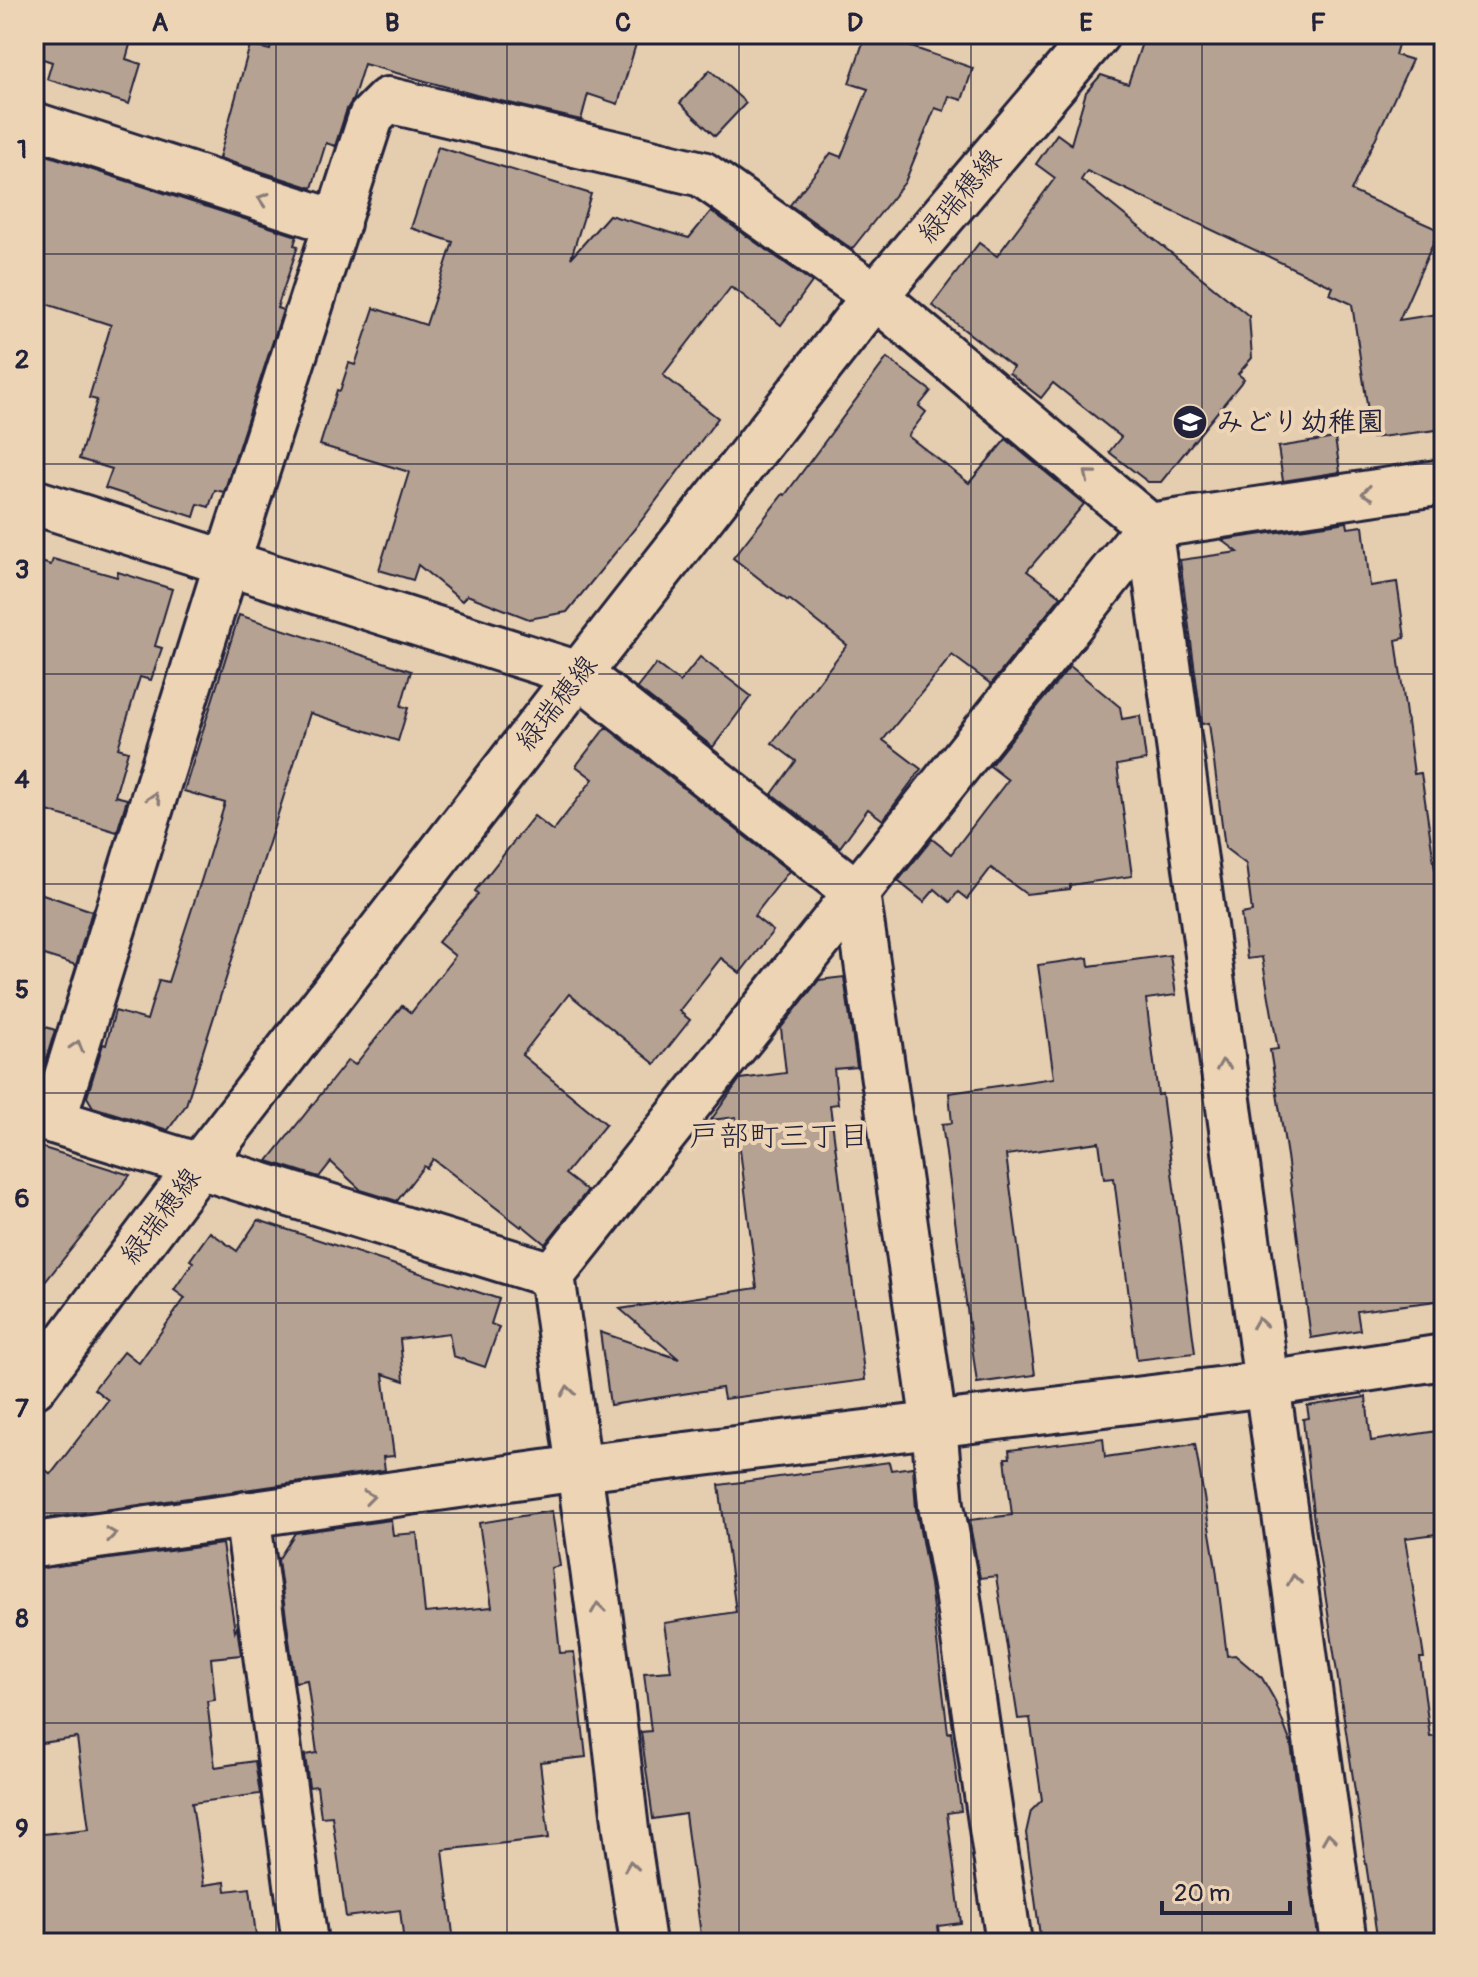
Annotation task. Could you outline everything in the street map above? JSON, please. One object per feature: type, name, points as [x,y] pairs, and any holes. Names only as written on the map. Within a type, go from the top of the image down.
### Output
[{"type":"street","name":"緑瑞穂線","points":[[34,1386],[199,1166],[875,296],[1097,34]]},
{"type":"street","points":[[552,1275],[44,1118],[371,117],[388,100],[702,174],[875,296],[1149,526],[1344,1943]]},
{"type":"street","points":[[34,125],[338,223]]},
{"type":"street","points":[[643,1943],[552,1275],[1149,526],[1444,482]]},
{"type":"street","points":[[34,502],[579,674],[857,893],[934,1425],[941,1505],[956,1585],[1009,1943]]},
{"type":"street","points":[[34,1545],[579,1468],[1267,1384],[1444,1357]]},
{"type":"street","points":[[247,1514],[305,1943]]},
{"type":"building","points":[[34,34],[133,34],[126,59],[141,64],[129,104],[47,79],[52,62],[34,56]]},
{"type":"building","points":[[274,34],[639,34],[618,104],[588,94],[581,120],[364,64],[335,146],[326,143],[312,188],[219,158],[250,45],[270,50]]},
{"type":"building","points":[[866,34],[902,34],[900,43],[973,68],[962,100],[949,96],[944,111],[935,108],[905,182],[852,249],[790,205],[831,153],[841,157],[868,89],[849,83]]},
{"type":"building","points":[[1145,34],[1401,34],[1395,55],[1412,60],[1351,191],[1439,230],[1399,320],[1444,313],[1444,429],[1372,438],[1352,304],[1330,294],[1333,287],[1087,171],[1081,180],[1249,316],[1252,358],[1238,374],[1244,379],[1161,482],[1148,482],[1109,452],[1121,437],[1053,383],[1041,398],[1009,373],[1013,367],[932,305],[979,243],[997,256],[1055,178],[1036,164],[1057,134],[1071,144],[1086,92],[1101,75],[1128,84]]},
{"type":"building","points":[[710,70],[746,103],[715,136],[680,103]]},
{"type":"building","points":[[438,147],[591,194],[571,258],[609,215],[689,238],[711,211],[812,282],[781,325],[731,287],[663,375],[718,418],[641,521],[567,612],[529,619],[467,595],[462,601],[418,565],[413,580],[379,570],[409,472],[320,445],[337,390],[340,391],[349,363],[355,365],[374,308],[426,325],[453,242],[411,228]]},
{"type":"building","points":[[34,151],[297,236],[294,245],[298,246],[277,308],[283,310],[224,492],[215,490],[209,507],[198,504],[194,517],[105,488],[112,469],[79,459],[97,400],[89,398],[111,325],[34,300]]},
{"type":"building","points":[[887,358],[931,391],[919,406],[926,412],[908,436],[969,483],[1006,439],[1084,504],[1027,571],[1061,596],[991,684],[952,655],[883,740],[921,769],[883,820],[868,809],[840,847],[772,794],[796,761],[772,743],[847,645],[733,558],[785,495]]},
{"type":"building","points":[[1335,438],[1340,472],[1283,481],[1278,447]]},
{"type":"building","points":[[1347,522],[1348,528],[1363,526],[1370,586],[1397,582],[1405,638],[1396,640],[1414,774],[1421,773],[1435,869],[1444,867],[1444,1300],[1357,1311],[1360,1330],[1311,1338],[1270,1050],[1278,1049],[1262,957],[1247,959],[1241,914],[1252,912],[1246,864],[1225,848],[1209,723],[1202,724],[1180,560],[1238,552],[1222,540]]},
{"type":"building","points":[[53,559],[117,577],[118,572],[172,589],[155,646],[162,648],[151,680],[140,677],[118,748],[128,751],[115,796],[127,799],[117,832],[34,807],[34,560],[51,565]]},
{"type":"building","points":[[239,615],[411,671],[401,706],[408,708],[398,741],[310,713],[186,1105],[168,1130],[93,1107],[87,1097],[115,1011],[147,1020],[159,980],[168,982],[202,878],[225,803],[184,791]]},
{"type":"building","points":[[700,657],[751,696],[713,747],[637,688],[656,664],[680,682]]},
{"type":"building","points":[[1070,666],[1120,707],[1122,719],[1140,716],[1146,760],[1117,765],[1132,876],[1070,885],[1070,889],[1026,894],[991,868],[967,899],[958,892],[950,902],[935,889],[924,902],[898,881],[932,839],[951,854],[1008,780],[990,766]]},
{"type":"building","points":[[606,727],[789,871],[754,916],[773,931],[740,973],[721,958],[679,1011],[690,1020],[655,1064],[569,994],[522,1055],[606,1124],[565,1174],[587,1191],[545,1244],[433,1159],[397,1201],[361,1190],[331,1162],[319,1177],[268,1161],[348,1060],[355,1065],[402,1006],[411,1013],[455,956],[438,942],[478,894],[475,891],[534,816],[553,831],[593,779],[576,766]]},
{"type":"building","points":[[34,891],[92,911],[76,965],[34,952]]},
{"type":"building","points":[[1170,955],[1176,995],[1146,999],[1158,1095],[1162,1094],[1195,1353],[1137,1360],[1114,1178],[1104,1179],[1099,1142],[1006,1155],[1035,1375],[977,1383],[942,1124],[952,1123],[949,1093],[1054,1078],[1038,965],[1088,958],[1089,966]]},
{"type":"building","points":[[844,977],[857,1067],[834,1069],[838,1104],[830,1105],[865,1380],[724,1399],[722,1388],[610,1405],[600,1332],[679,1359],[620,1309],[757,1288],[736,1117],[711,1120],[740,1079],[786,1073],[781,1028],[819,980]]},
{"type":"building","points":[[34,1023],[55,1030],[40,1079],[34,1083]]},
{"type":"building","points":[[34,1145],[130,1175],[34,1296]]},
{"type":"building","points":[[258,1220],[499,1299],[491,1324],[499,1327],[485,1367],[453,1356],[449,1333],[400,1339],[404,1381],[383,1374],[394,1456],[383,1457],[385,1470],[34,1520],[34,1461],[51,1474],[108,1400],[94,1389],[124,1351],[139,1363],[185,1298],[174,1290],[210,1232],[237,1251]]},
{"type":"building","points":[[1366,1397],[1371,1441],[1444,1430],[1444,1533],[1405,1538],[1424,1658],[1420,1658],[1430,1737],[1444,1736],[1444,1799],[1435,1801],[1444,1861],[1444,1943],[1378,1943],[1313,1514],[1303,1419],[1309,1418],[1307,1406]]},
{"type":"building","points":[[1103,1438],[1105,1457],[1195,1444],[1227,1656],[1235,1655],[1262,1678],[1274,1699],[1291,1744],[1319,1943],[1041,1943],[1026,1833],[1031,1811],[1042,1800],[1030,1718],[1018,1719],[996,1576],[980,1578],[969,1520],[1012,1515],[1005,1458],[1010,1458],[1009,1450]]},
{"type":"building","points":[[889,1462],[891,1470],[913,1467],[916,1509],[930,1584],[961,1811],[947,1813],[961,1923],[938,1926],[940,1943],[702,1943],[685,1814],[653,1819],[641,1732],[651,1731],[644,1673],[671,1671],[664,1623],[736,1612],[719,1485]]},
{"type":"building","points":[[552,1511],[560,1566],[551,1568],[560,1653],[574,1652],[586,1757],[540,1762],[549,1838],[443,1850],[454,1943],[404,1943],[400,1910],[346,1917],[332,1816],[321,1817],[317,1786],[309,1787],[305,1755],[317,1753],[307,1680],[295,1682],[278,1560],[295,1533],[391,1520],[393,1535],[417,1533],[425,1613],[492,1607],[479,1523]]},
{"type":"building","points":[[222,1544],[241,1655],[211,1658],[215,1700],[207,1701],[215,1767],[255,1761],[260,1794],[192,1803],[204,1885],[225,1882],[226,1891],[250,1888],[257,1943],[34,1943],[34,1835],[89,1829],[77,1738],[34,1744],[34,1569]]},
{"type":"place","name":"みどり幼稚園","points":[[1190,422]]},
{"type":"district","name":"戸部町三丁目","points":[[779,1136]]}]
